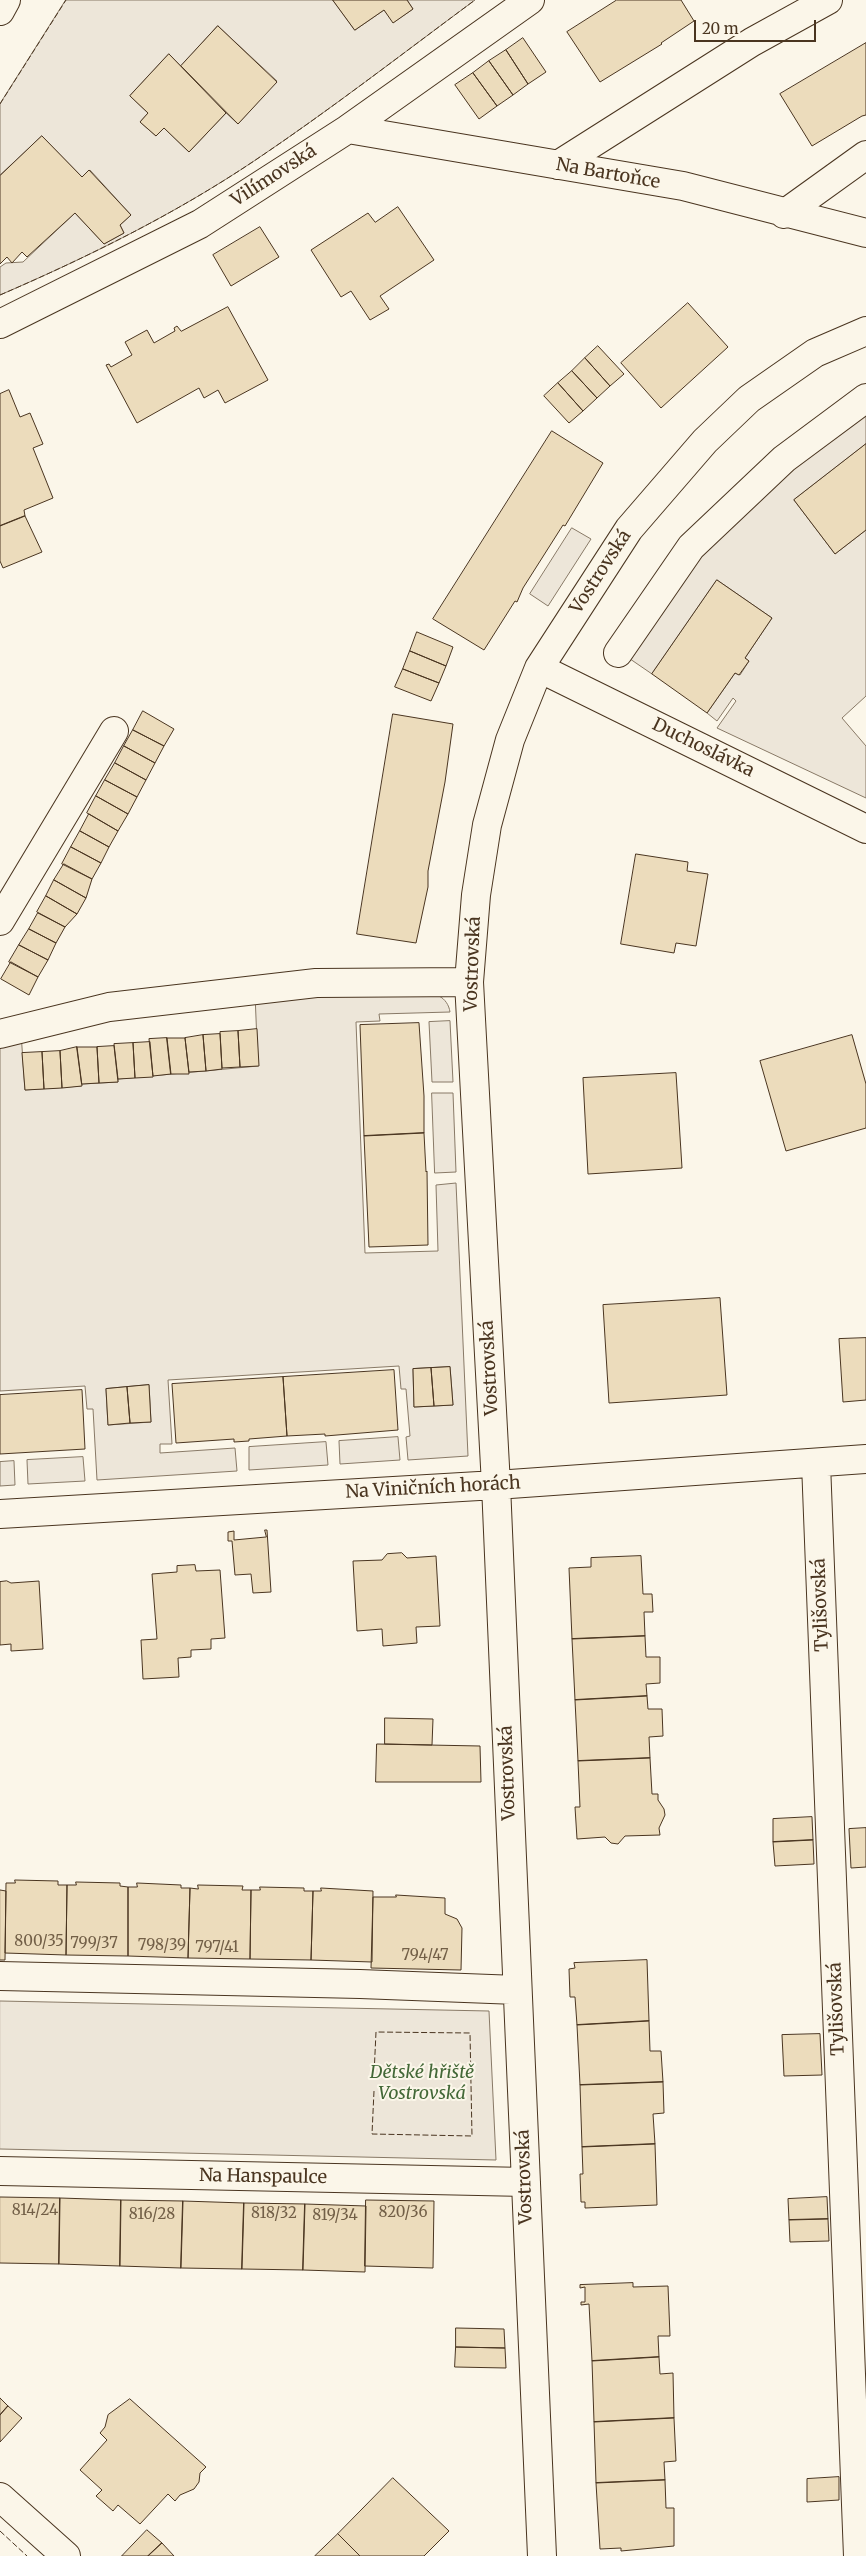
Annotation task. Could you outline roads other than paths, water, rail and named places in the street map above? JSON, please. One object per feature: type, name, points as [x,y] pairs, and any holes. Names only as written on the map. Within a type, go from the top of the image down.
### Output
[{"type":"street","points":[[0,11],[6,0]]},
{"type":"street","name":"Vilímovská","points":[[0,324],[200,224],[348,128],[530,0]]},
{"type":"street","points":[[558,165],[752,42],[828,0]]},
{"type":"street","name":"Na Bartoňce","points":[[348,128],[683,186],[784,214],[866,233]]},
{"type":"street","points":[[784,214],[866,155]]},
{"type":"street","name":"Vostrovská","points":[[542,2556],[496,1485],[469,982],[476,895],[487,824],[510,740],[539,668],[629,529],[705,440],[749,399],[815,353],[866,331]]},
{"type":"street","points":[[618,652],[691,547],[784,459],[866,398]]},
{"type":"street","name":"Duchoslávka","points":[[539,668],[866,829]]},
{"type":"street","points":[[0,921],[114,731]]},
{"type":"street","points":[[0,1034],[108,1007],[316,983],[469,982]]},
{"type":"street","name":"Na Viničních horách","points":[[0,1514],[496,1485],[866,1459]]},
{"type":"street","name":"Tylišovská","points":[[816,1462],[858,2556]]},
{"type":"street","points":[[0,1976],[360,1984],[517,1990]]},
{"type":"street","name":"Na Hanspaulce","points":[[0,2171],[526,2182]]},
{"type":"street","points":[[0,2497],[66,2556]]},
{"type":"park label","name":"Dětské hřiště Vostrovská","points":[[422,2083]]}]
